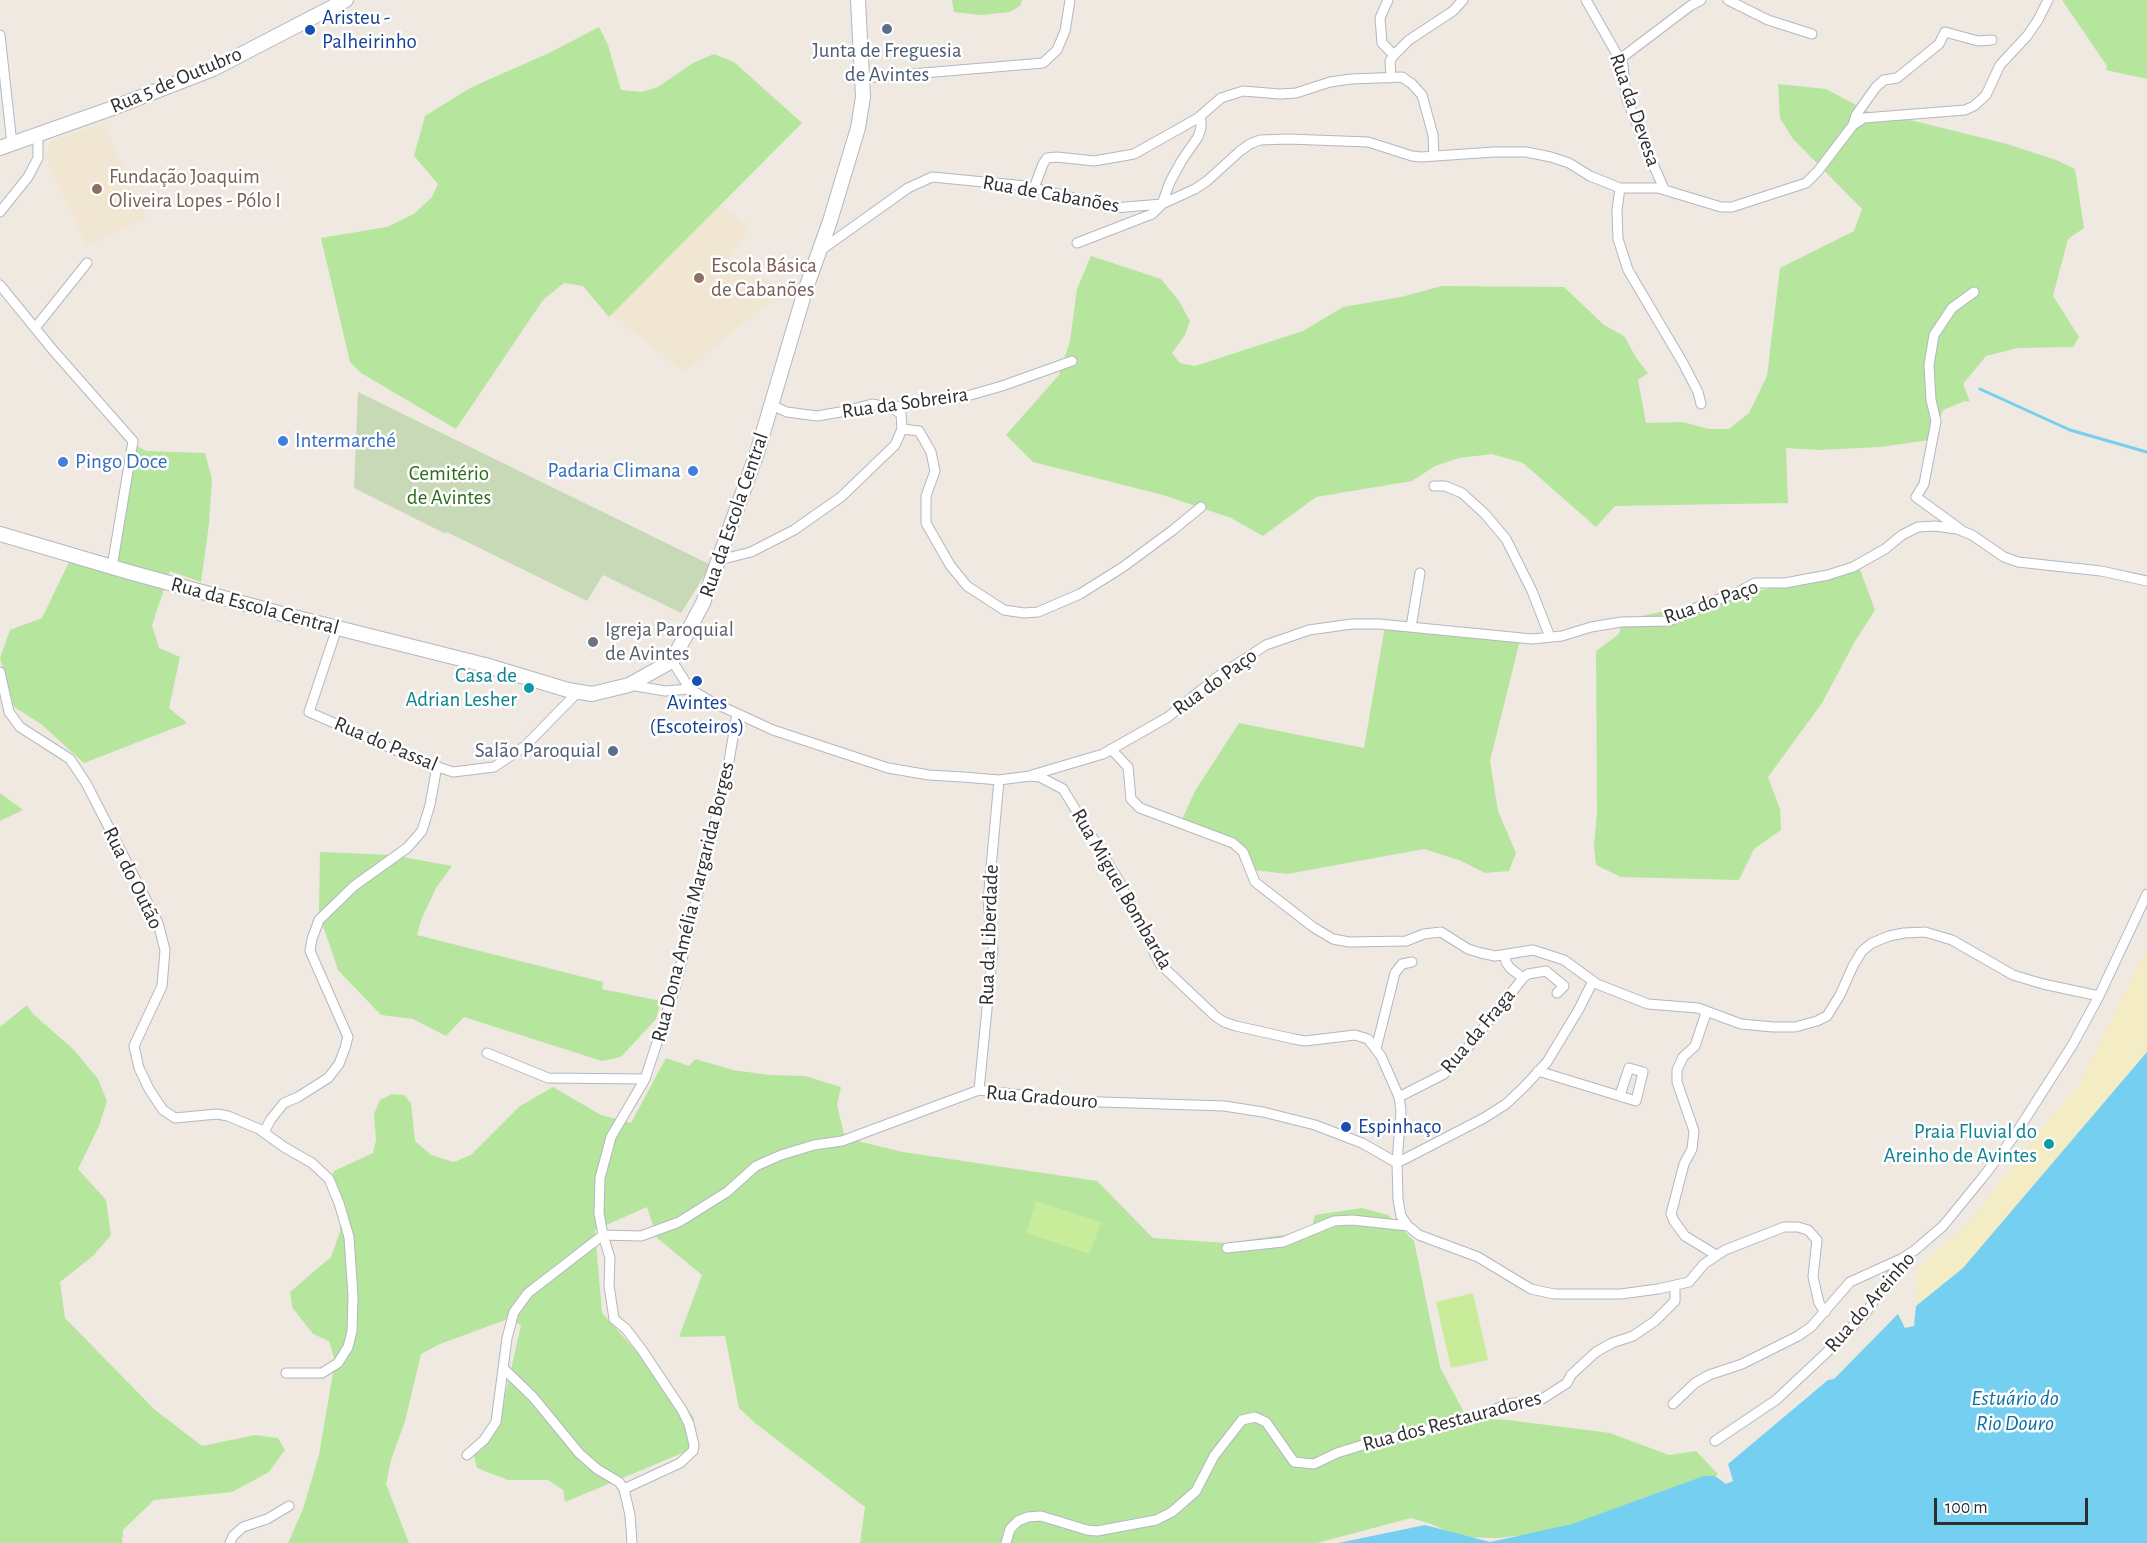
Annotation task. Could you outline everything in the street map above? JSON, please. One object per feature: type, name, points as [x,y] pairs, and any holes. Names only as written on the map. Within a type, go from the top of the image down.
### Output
[{"type":"street","name":"Rua 5 de Outubro","points":[[6,146],[213,69],[346,0]]},
{"type":"street","name":"Rua da Escola Central","points":[[0,534],[112,567],[578,692],[592,694],[628,685],[672,661],[703,603],[757,453],[858,128],[863,97],[863,78],[858,0]]},
{"type":"street","points":[[863,78],[1043,63],[1058,50],[1065,32],[1070,0]]},
{"type":"street","points":[[1388,0],[1380,18],[1382,44],[1394,55]]},
{"type":"street","points":[[1391,78],[1390,61],[1394,55],[1409,40],[1452,11],[1462,0]]},
{"type":"street","name":"Rua da Devesa","points":[[1586,0],[1623,64],[1626,97],[1665,189]]},
{"type":"street","points":[[1620,59],[1701,0]]},
{"type":"street","points":[[1728,0],[1768,20],[1812,34]]},
{"type":"street","points":[[1701,404],[1698,392],[1683,363],[1628,270],[1618,240],[1617,210],[1620,188],[1665,189],[1721,207],[1732,207],[1806,183],[1853,125],[1864,118],[1965,110],[1974,106],[1986,95],[2001,65],[2027,36],[2048,0]]},
{"type":"street","points":[[1853,125],[1856,115],[1876,87],[1884,80],[1897,78],[1939,44],[1945,32],[1978,41],[1992,40]]},
{"type":"street","points":[[0,35],[6,146]]},
{"type":"street","points":[[1034,188],[1042,164],[1047,158],[1094,160],[1134,154],[1198,118],[1221,98],[1243,91],[1296,93],[1341,81],[1402,77],[1412,84],[1422,95],[1433,135],[1434,156]]},
{"type":"street","points":[[1162,204],[1174,174],[1198,137],[1201,128],[1198,118]]},
{"type":"street","points":[[0,212],[28,177],[38,158],[38,135]]},
{"type":"street","name":"Rua de Cabanões","points":[[819,251],[908,188],[932,177],[1034,188],[1114,208],[1162,204],[1195,189],[1240,151],[1260,140],[1368,142],[1412,156],[1526,152],[1569,163],[1598,180],[1620,188]]},
{"type":"street","name":"Rua de Cabanões","points":[[1077,243],[1152,214],[1162,204]]},
{"type":"street","points":[[35,328],[87,263]]},
{"type":"street","points":[[0,285],[133,441],[112,567]]},
{"type":"street","name":"Rua do Paço","points":[[1974,292],[1952,308],[1934,335],[1929,365],[1931,400],[1936,422],[1924,484],[1916,497],[1964,532],[2018,562],[2101,571],[2147,581]]},
{"type":"street","name":"Rua da Sobreira","points":[[771,405],[787,411],[817,416],[872,404],[892,408],[916,402],[960,398],[1072,361]]},
{"type":"street","points":[[719,560],[751,552],[794,530],[841,497],[895,445],[902,429],[901,414],[892,408]]},
{"type":"street","points":[[902,429],[919,431],[931,452],[935,471],[926,496],[926,523],[950,565],[967,585],[1004,610],[1024,613],[1038,612],[1080,594],[1148,549],[1201,507]]},
{"type":"street","points":[[1434,486],[1445,486],[1462,493],[1485,514],[1506,539],[1532,591],[1550,637]]},
{"type":"street","name":"Rua do Paço","points":[[1030,776],[1080,762],[1111,749],[1168,717],[1217,677],[1266,645],[1309,630],[1352,624],[1411,627],[1532,639],[1562,636],[1591,627],[1621,622],[1669,621],[1755,583],[1785,583],[1828,576],[1852,567],[1918,527],[1935,526],[1964,532]]},
{"type":"street","points":[[1411,627],[1420,573]]},
{"type":"street","name":"Rua do Passal","points":[[338,628],[309,712],[453,772],[494,767],[525,746],[578,692]]},
{"type":"street","name":"Rua Miguel Bombarda","points":[[672,661],[690,688],[737,714],[773,730],[888,768],[929,775],[999,780],[1040,777],[1064,789],[1119,881],[1160,964],[1215,1016],[1236,1026],[1294,1040],[1305,1041],[1355,1035],[1368,1039],[1376,1049]]},
{"type":"street","name":"Rua do Outão","points":[[0,672],[4,713],[20,727],[70,759],[86,783],[158,923],[165,950],[162,986],[134,1046],[139,1068],[149,1089],[163,1110],[175,1118],[216,1114],[228,1116],[264,1132],[312,1163],[329,1179],[339,1203],[349,1237],[353,1296],[352,1331],[348,1347],[338,1362],[322,1373],[286,1373]]},
{"type":"street","points":[[628,685],[665,691],[690,688]]},
{"type":"street","name":"Rua Dona Amélia Margarida Borges","points":[[624,1489],[680,1462],[693,1451],[694,1445],[689,1424],[682,1410],[642,1350],[626,1329],[614,1319],[609,1285],[610,1258],[599,1213],[600,1179],[611,1137],[645,1079],[658,1043],[678,975],[725,777],[737,714]]},
{"type":"street","points":[[1111,749],[1128,767],[1131,799],[1140,808],[1233,843],[1243,852],[1255,882],[1313,927],[1333,939],[1349,942],[1406,940],[1424,934],[1441,932],[1474,951],[1495,956],[1533,950],[1555,956],[1593,981],[1648,1004],[1698,1008],[1706,1013],[1741,1024],[1773,1027],[1795,1027],[1827,1016],[1862,951],[1872,943],[1889,936],[1925,932],[1952,940],[2013,975],[2099,996]]},
{"type":"street","points":[[264,1132],[284,1103],[328,1078],[339,1064],[348,1037],[310,951],[319,920],[354,885],[407,848],[422,831],[430,805],[437,766]]},
{"type":"street","name":"Rua da Liberdade","points":[[979,1090],[993,948],[988,901],[999,780]]},
{"type":"street","name":"Rua do Areinho","points":[[1714,1441],[1776,1400],[1825,1354],[1865,1314],[1903,1258],[1943,1226],[1983,1178],[2046,1087],[2099,996],[2147,894]]},
{"type":"street","name":"Rua da Fraga","points":[[1505,955],[1510,969],[1522,978]]},
{"type":"street","points":[[1412,962],[1402,964],[1395,973],[1376,1049],[1399,1097],[1401,1111],[1397,1163],[1398,1200],[1401,1216],[1408,1226],[1419,1235],[1478,1257],[1531,1289],[1554,1294],[1622,1294],[1675,1286],[1689,1282],[1704,1264],[1716,1255],[1784,1227],[1808,1230],[1817,1240],[1813,1277],[1818,1303],[1825,1312]]},
{"type":"street","name":"Rua da Fraga","points":[[1399,1097],[1444,1074],[1470,1045],[1522,978],[1528,974],[1546,971],[1564,986],[1557,993]]},
{"type":"street","points":[[1397,1163],[1436,1144],[1506,1104],[1547,1062],[1579,1010],[1593,981]]},
{"type":"street","points":[[1706,1013],[1695,1046],[1683,1057],[1677,1070],[1677,1082],[1694,1131],[1692,1149],[1684,1164],[1671,1214],[1685,1236],[1716,1255]]},
{"type":"street","points":[[487,1053],[548,1078],[645,1079]]},
{"type":"street","points":[[1538,1071],[1620,1095]]},
{"type":"street","name":"Rua Gradouro","points":[[603,1235],[641,1236],[651,1233],[679,1222],[727,1192],[756,1166],[781,1155],[814,1145],[842,1141],[979,1090],[1071,1101],[1224,1106],[1263,1112],[1334,1132],[1362,1143],[1397,1163]]},
{"type":"street","points":[[1227,1248],[1284,1242],[1334,1221],[1352,1220],[1408,1226]]},
{"type":"street","points":[[467,1455],[484,1440],[496,1422],[507,1338],[514,1312],[528,1293],[603,1235]]},
{"type":"street","points":[[1672,1404],[1695,1383],[1708,1375],[1742,1364],[1798,1336],[1811,1327],[1850,1282],[1903,1258]]},
{"type":"street","name":"Rua dos Restauradores","points":[[1006,1543],[1010,1529],[1018,1521],[1028,1517],[1041,1516],[1097,1531],[1156,1520],[1173,1512],[1196,1491],[1214,1456],[1242,1420],[1255,1417],[1266,1422],[1294,1462],[1314,1464],[1337,1453],[1369,1443],[1454,1424],[1509,1404],[1542,1399],[1567,1383],[1571,1376],[1596,1352],[1612,1343],[1633,1336],[1655,1321],[1675,1301],[1675,1286]]},
{"type":"street","points":[[503,1368],[533,1397],[579,1454],[597,1469],[619,1482],[624,1489],[630,1515],[632,1543]]},
{"type":"street","points":[[230,1543],[243,1527],[267,1519],[289,1506]]},
{"type":"shaded area","name":"Fundação Joaquim Oliveira Lopes - Pólo I","points":[[103,123],[147,219],[103,237],[88,247],[46,160],[50,142]]},
{"type":"shaded area","name":"Escola Básica de Cabanões","points":[[704,194],[746,224],[748,229],[722,268],[799,289],[798,296],[765,305],[684,372],[610,313]]},
{"type":"green space","points":[[952,0],[1022,0],[1020,6],[1010,12],[981,15],[954,12]]},
{"type":"green space","points":[[2062,0],[2147,0],[2147,79],[2106,70],[2107,66]]},
{"type":"green space","points":[[599,27],[608,45],[621,90],[642,92],[658,87],[693,63],[714,54],[734,62],[802,123],[609,317],[583,286],[564,283],[543,300],[456,429],[361,373],[350,362],[321,238],[387,227],[414,214],[432,197],[438,184],[414,156],[425,116],[472,87],[549,53]]},
{"type":"green space","points":[[1778,84],[1826,89],[1869,112],[2007,144],[2056,160],[2075,169],[2084,228],[2068,239],[2053,296],[2079,337],[2073,347],[2018,348],[1986,356],[1963,384],[1970,402],[1965,401],[1943,410],[1930,440],[1880,447],[1819,450],[1786,448],[1788,503],[1615,506],[1596,527],[1523,463],[1492,454],[1459,458],[1435,466],[1412,481],[1316,497],[1263,536],[1231,518],[1163,495],[1033,462],[1006,435],[1059,375],[1070,341],[1077,289],[1091,256],[1161,279],[1179,301],[1190,321],[1185,335],[1172,353],[1180,363],[1195,366],[1303,331],[1343,307],[1401,297],[1442,286],[1564,287],[1604,325],[1624,336],[1648,373],[1638,380],[1646,423],[1683,422],[1709,429],[1729,429],[1749,413],[1767,376],[1780,268],[1854,231],[1862,209],[1793,139],[1780,118]]},
{"type":"green space","name":"Cemitério de Avintes","points":[[358,392],[711,565],[681,613],[603,575],[587,601],[447,532],[446,534],[354,488]]},
{"type":"green space","points":[[133,444],[146,451],[205,453],[212,479],[201,582],[170,571],[152,625],[159,648],[180,657],[169,708],[187,723],[84,763],[41,724],[14,707],[0,658],[10,630],[42,618],[71,558],[110,571]]},
{"type":"green space","points":[[1859,567],[1875,610],[1854,643],[1822,703],[1768,777],[1780,809],[1781,830],[1754,849],[1739,880],[1621,877],[1596,865],[1594,846],[1597,812],[1596,651],[1619,634],[1623,620],[1850,571]]},
{"type":"green space","points":[[1385,626],[1520,640],[1490,761],[1498,811],[1516,853],[1509,871],[1485,873],[1459,860],[1424,849],[1287,874],[1246,869],[1243,845],[1180,824],[1195,791],[1239,723],[1364,748]]},
{"type":"green space","points":[[0,793],[23,810],[0,821]]},
{"type":"green space","points":[[320,850],[320,852],[392,855],[452,866],[436,888],[421,920],[417,935],[603,982],[602,989],[661,1001],[656,1019],[621,1057],[602,1061],[464,1017],[446,1036],[413,1019],[381,1015],[338,970],[319,914]]},
{"type":"green space","points":[[27,1005],[33,1014],[73,1049],[98,1079],[107,1101],[99,1126],[78,1169],[106,1200],[111,1235],[93,1256],[60,1282],[65,1318],[155,1410],[202,1446],[255,1435],[278,1438],[285,1450],[269,1472],[232,1492],[154,1500],[123,1530],[122,1543],[0,1543],[0,1027]]},
{"type":"green space","points":[[666,1058],[689,1066],[695,1059],[733,1070],[769,1075],[805,1076],[841,1087],[837,1105],[844,1134],[861,1142],[903,1152],[1097,1181],[1153,1238],[1226,1243],[1311,1231],[1315,1215],[1362,1208],[1388,1215],[1414,1241],[1440,1367],[1467,1418],[1508,1420],[1610,1433],[1669,1455],[1696,1451],[1718,1474],[1713,1478],[1543,1539],[1534,1534],[1497,1538],[1460,1537],[1411,1518],[1317,1543],[860,1543],[865,1507],[755,1423],[739,1408],[725,1336],[679,1337],[702,1275],[657,1238],[647,1207],[595,1230],[602,1313],[694,1418],[692,1449],[565,1502],[563,1490],[548,1480],[508,1480],[477,1468],[473,1452],[491,1433],[503,1405],[521,1325],[508,1319],[440,1344],[421,1354],[405,1421],[391,1460],[386,1484],[409,1543],[288,1543],[303,1509],[319,1455],[335,1361],[329,1341],[313,1334],[292,1307],[290,1292],[331,1257],[340,1232],[341,1214],[329,1183],[334,1171],[373,1153],[376,1140],[374,1114],[380,1100],[392,1094],[404,1095],[411,1103],[415,1141],[431,1155],[454,1162],[471,1155],[520,1106],[553,1087],[601,1115],[631,1123]]},
{"type":"green space","points":[[1036,1201],[1101,1222],[1090,1254],[1026,1233]]},
{"type":"green space","points":[[1473,1293],[1488,1360],[1451,1368],[1436,1302]]},
{"type":"sand","name":"Praia Fluvial do Areinho de Avintes","points":[[2147,949],[2147,1052],[1963,1268],[1916,1306],[1918,1267],[1968,1224],[2045,1124],[2079,1085]]},
{"type":"water","name":"Estuário do Rio Douro","points":[[2147,1052],[2147,1543],[1338,1543],[1425,1525],[1490,1542],[1572,1524],[1704,1476],[1715,1476],[1726,1484],[1733,1481],[1728,1464],[1828,1380],[1834,1379],[1898,1314],[1905,1328],[1914,1326],[1916,1306],[1963,1268]]},
{"type":"waterway","points":[[1980,389],[2070,430],[2147,452]]},
{"type":"place","name":"Junta de Freguesia de Avintes","points":[[887,29]]},
{"type":"place","name":"Aristeu - Palheirinho","points":[[310,30]]},
{"type":"place","name":"Fundação Joaquim Oliveira Lopes - Pólo I","points":[[97,189]]},
{"type":"place","name":"Escola Básica de Cabanões","points":[[699,278]]},
{"type":"place","name":"Intermarché","points":[[283,441]]},
{"type":"place","name":"Pingo Doce","points":[[63,462]]},
{"type":"place","name":"Padaria Climana","points":[[693,471]]},
{"type":"place","name":"Igreja Paroquial de Avintes","points":[[593,642]]},
{"type":"place","name":"Avintes (Escoteiros)","points":[[697,681]]},
{"type":"place","name":"Casa de Adrian Lesher","points":[[529,688]]},
{"type":"place","name":"Salão Paroquial","points":[[613,751]]},
{"type":"place","name":"Espinhaço","points":[[1346,1127]]},
{"type":"place","name":"Praia Fluvial do Areinho de Avintes","points":[[2049,1144]]}]
